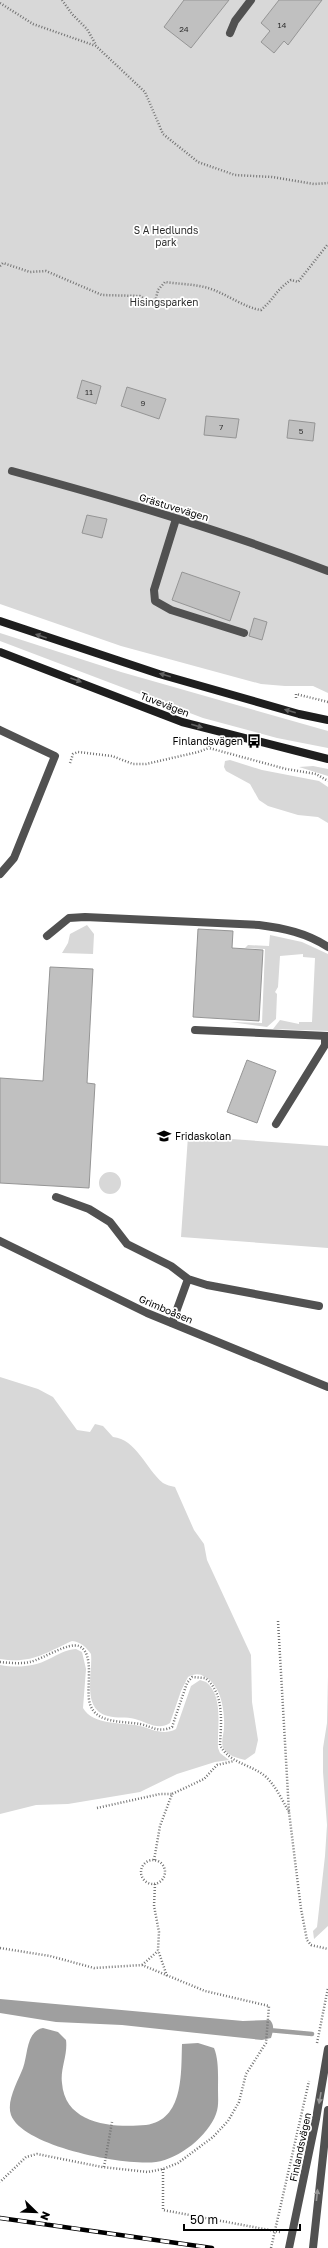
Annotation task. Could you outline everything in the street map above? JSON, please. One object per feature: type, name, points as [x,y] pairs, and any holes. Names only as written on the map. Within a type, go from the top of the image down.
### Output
[{"type":"main road","points":[[0,621],[159,674],[299,714],[328,720]]},
{"type":"main road","name":"Tuvevägen","points":[[0,652],[182,722],[328,759]]},
{"type":"street","points":[[230,33],[234,21],[251,0]]},
{"type":"street","name":"Grästuvevägen","points":[[12,471],[105,496],[328,571]]},
{"type":"street","points":[[176,519],[154,590],[155,601],[171,610],[244,633]]},
{"type":"street","points":[[0,730],[55,756],[14,858],[0,874]]},
{"type":"street","points":[[47,936],[69,918],[112,918],[259,925],[284,929],[305,935],[328,947]]},
{"type":"street","points":[[195,1030],[327,1036],[325,1045],[276,1124]]},
{"type":"street","points":[[56,1197],[89,1209],[110,1222],[127,1244],[171,1266],[188,1279],[207,1285],[319,1306]]},
{"type":"street","name":"Grimboåsen","points":[[0,1241],[54,1269],[172,1323],[328,1387]]},
{"type":"street","points":[[172,1323],[188,1279]]},
{"type":"street","name":"Finlandsvägen","points":[[289,2248],[316,2119],[328,2049]]},
{"type":"street","name":"Finlandsvägen","points":[[313,2248],[328,2110]]},
{"type":"path","points":[[62,0],[72,14],[87,30],[96,46],[145,92],[163,134],[198,162],[236,175],[272,177],[314,184],[328,183]]},
{"type":"path","points":[[0,3],[33,24],[96,46]]},
{"type":"path","points":[[0,266],[3,263],[30,272],[46,271],[102,295],[140,296],[150,302],[155,302],[158,290],[165,282],[207,288],[238,300],[252,309],[261,310],[269,303],[278,288],[291,280],[298,282],[328,244]]},
{"type":"path","points":[[296,698],[296,694],[328,702]]},
{"type":"path","points":[[70,763],[73,754],[78,752],[112,756],[133,764],[146,764],[198,752],[209,747],[286,769],[316,774],[328,781]]},
{"type":"path","points":[[278,1621],[289,1812],[301,1909],[307,1940],[310,1945],[328,1949]]},
{"type":"path","points":[[0,1662],[30,1662],[46,1657],[68,1646],[79,1646],[84,1650],[88,1662],[90,1705],[97,1714],[114,1721],[142,1724],[157,1730],[164,1730],[172,1727],[187,1683],[192,1677],[205,1678],[215,1688],[219,1704],[221,1717],[220,1745],[234,1760],[247,1764],[266,1777],[274,1786],[289,1812]]},
{"type":"path","points":[[97,1808],[160,1794],[172,1794],[204,1779],[218,1765],[234,1760]]},
{"type":"path","points":[[154,1860],[160,1826],[172,1794]]},
{"type":"path","points":[[154,1860],[163,1864],[166,1872],[162,1880],[155,1884],[145,1881],[141,1873],[146,1862],[154,1860]]},
{"type":"path","points":[[155,1884],[154,1906],[159,1932],[158,1950],[167,1976]]},
{"type":"path","points":[[0,1948],[50,1956],[94,1968],[142,1965],[206,1991],[260,2002],[269,2006],[266,2041],[246,2074],[239,2102],[228,2120],[213,2137],[178,2163],[163,2169],[148,2172],[104,2167],[37,2154],[26,2157],[0,2182]]},
{"type":"path","points":[[142,1965],[158,1950]]},
{"type":"path","points":[[316,2048],[328,1988]]},
{"type":"path","points":[[271,2248],[310,2077]]},
{"type":"path","points":[[104,2167],[112,2122]]},
{"type":"path","points":[[163,2169],[163,2210],[274,2232]]},
{"type":"green space","name":"Hisingsparken","points":[[0,0],[328,0],[328,693],[313,686],[261,684],[121,646],[0,604]]},
{"type":"green space","points":[[0,633],[121,672],[328,731],[328,748],[277,738],[203,718],[0,641]]},
{"type":"green space","points":[[230,760],[262,770],[319,781],[328,787],[328,823],[318,817],[298,815],[268,806],[259,800],[250,784],[226,771],[224,767],[225,761]]},
{"type":"green space","points":[[313,766],[328,769],[328,776],[299,767]]},
{"type":"green space","points":[[87,925],[94,934],[93,954],[62,953],[68,943],[70,934]]},
{"type":"green space","points":[[270,935],[302,942],[328,954],[328,1031],[273,1029],[280,1020],[299,1024],[299,1022],[312,1022],[315,958],[303,957],[303,954],[280,956],[278,987],[275,992],[277,994],[276,1019],[267,1027],[230,1022],[262,1023],[265,949],[245,948],[248,945],[269,946]]},
{"type":"green space","points":[[188,1136],[328,1146],[328,1248],[181,1237]]},
{"type":"green space","points":[[110,1172],[118,1175],[121,1183],[118,1191],[110,1194],[102,1191],[99,1183],[102,1175]]},
{"type":"green space","points":[[0,1377],[38,1389],[53,1397],[77,1430],[90,1432],[95,1424],[103,1426],[113,1437],[128,1443],[163,1483],[175,1487],[194,1530],[204,1544],[207,1560],[251,1655],[252,1702],[258,1740],[255,1753],[245,1760],[231,1755],[224,1749],[222,1741],[224,1714],[221,1699],[215,1686],[201,1675],[196,1674],[188,1677],[181,1691],[170,1723],[157,1726],[132,1718],[111,1717],[100,1712],[94,1706],[91,1699],[90,1690],[91,1654],[78,1642],[72,1641],[30,1659],[0,1659]]},
{"type":"green space","points":[[76,1649],[82,1652],[86,1669],[83,1708],[88,1714],[101,1721],[140,1726],[162,1732],[171,1731],[176,1729],[191,1686],[200,1680],[206,1682],[212,1688],[217,1704],[219,1722],[218,1748],[220,1753],[229,1760],[215,1762],[177,1774],[140,1792],[68,1804],[36,1805],[0,1814],[0,1665],[19,1667],[37,1664],[65,1651]]},
{"type":"green space","points":[[328,1676],[328,1926],[314,1939],[313,1931],[317,1927],[327,1825],[323,1772],[323,1748],[327,1723]]},
{"type":"shaded area","points":[[0,1999],[243,2021],[270,2020],[273,2024],[273,2031],[271,2038],[262,2040],[122,2025],[56,2022],[0,2013]]},
{"type":"shaded area","points":[[43,2028],[58,2032],[66,2040],[62,2083],[65,2097],[72,2108],[81,2116],[93,2121],[120,2126],[146,2125],[158,2121],[168,2114],[174,2105],[178,2094],[182,2044],[198,2043],[214,2048],[216,2053],[218,2074],[218,2102],[217,2111],[212,2122],[200,2138],[192,2145],[174,2156],[156,2162],[122,2161],[76,2152],[54,2145],[34,2136],[19,2126],[11,2115],[10,2104],[13,2091],[25,2063],[28,2044],[33,2034],[37,2030]]},
{"type":"building","points":[[184,0],[229,0],[191,48],[164,27]]},
{"type":"building","points":[[279,0],[322,0],[288,45],[284,41],[274,53],[261,42],[270,31],[261,23]]},
{"type":"building","points":[[82,380],[101,386],[96,404],[77,398]]},
{"type":"building","points":[[127,387],[166,399],[159,419],[121,406]]},
{"type":"building","points":[[206,416],[239,419],[236,438],[204,435]]},
{"type":"building","points":[[289,420],[315,423],[313,441],[287,438]]},
{"type":"building","points":[[87,515],[107,519],[102,538],[82,533]]},
{"type":"building","points":[[182,572],[240,592],[230,621],[172,600]]},
{"type":"building","points":[[254,618],[267,622],[262,640],[249,636]]},
{"type":"building","points":[[198,929],[233,931],[232,948],[263,950],[259,1021],[193,1017]]},
{"type":"building","points":[[50,967],[93,969],[87,1083],[95,1084],[89,1188],[0,1183],[0,1078],[43,1081]]},
{"type":"building","points":[[247,1060],[276,1071],[257,1123],[227,1112]]},
{"type":"waterway","points":[[268,2030],[312,2034]]},
{"type":"railway","points":[[0,2218],[212,2248]]},
{"type":"place","name":"Finlandsvägen","points":[[254,741]]},
{"type":"place","name":"Fridaskolan","points":[[164,1136]]},
{"type":"park label","name":"S A Hedlunds park","points":[[166,236]]}]
